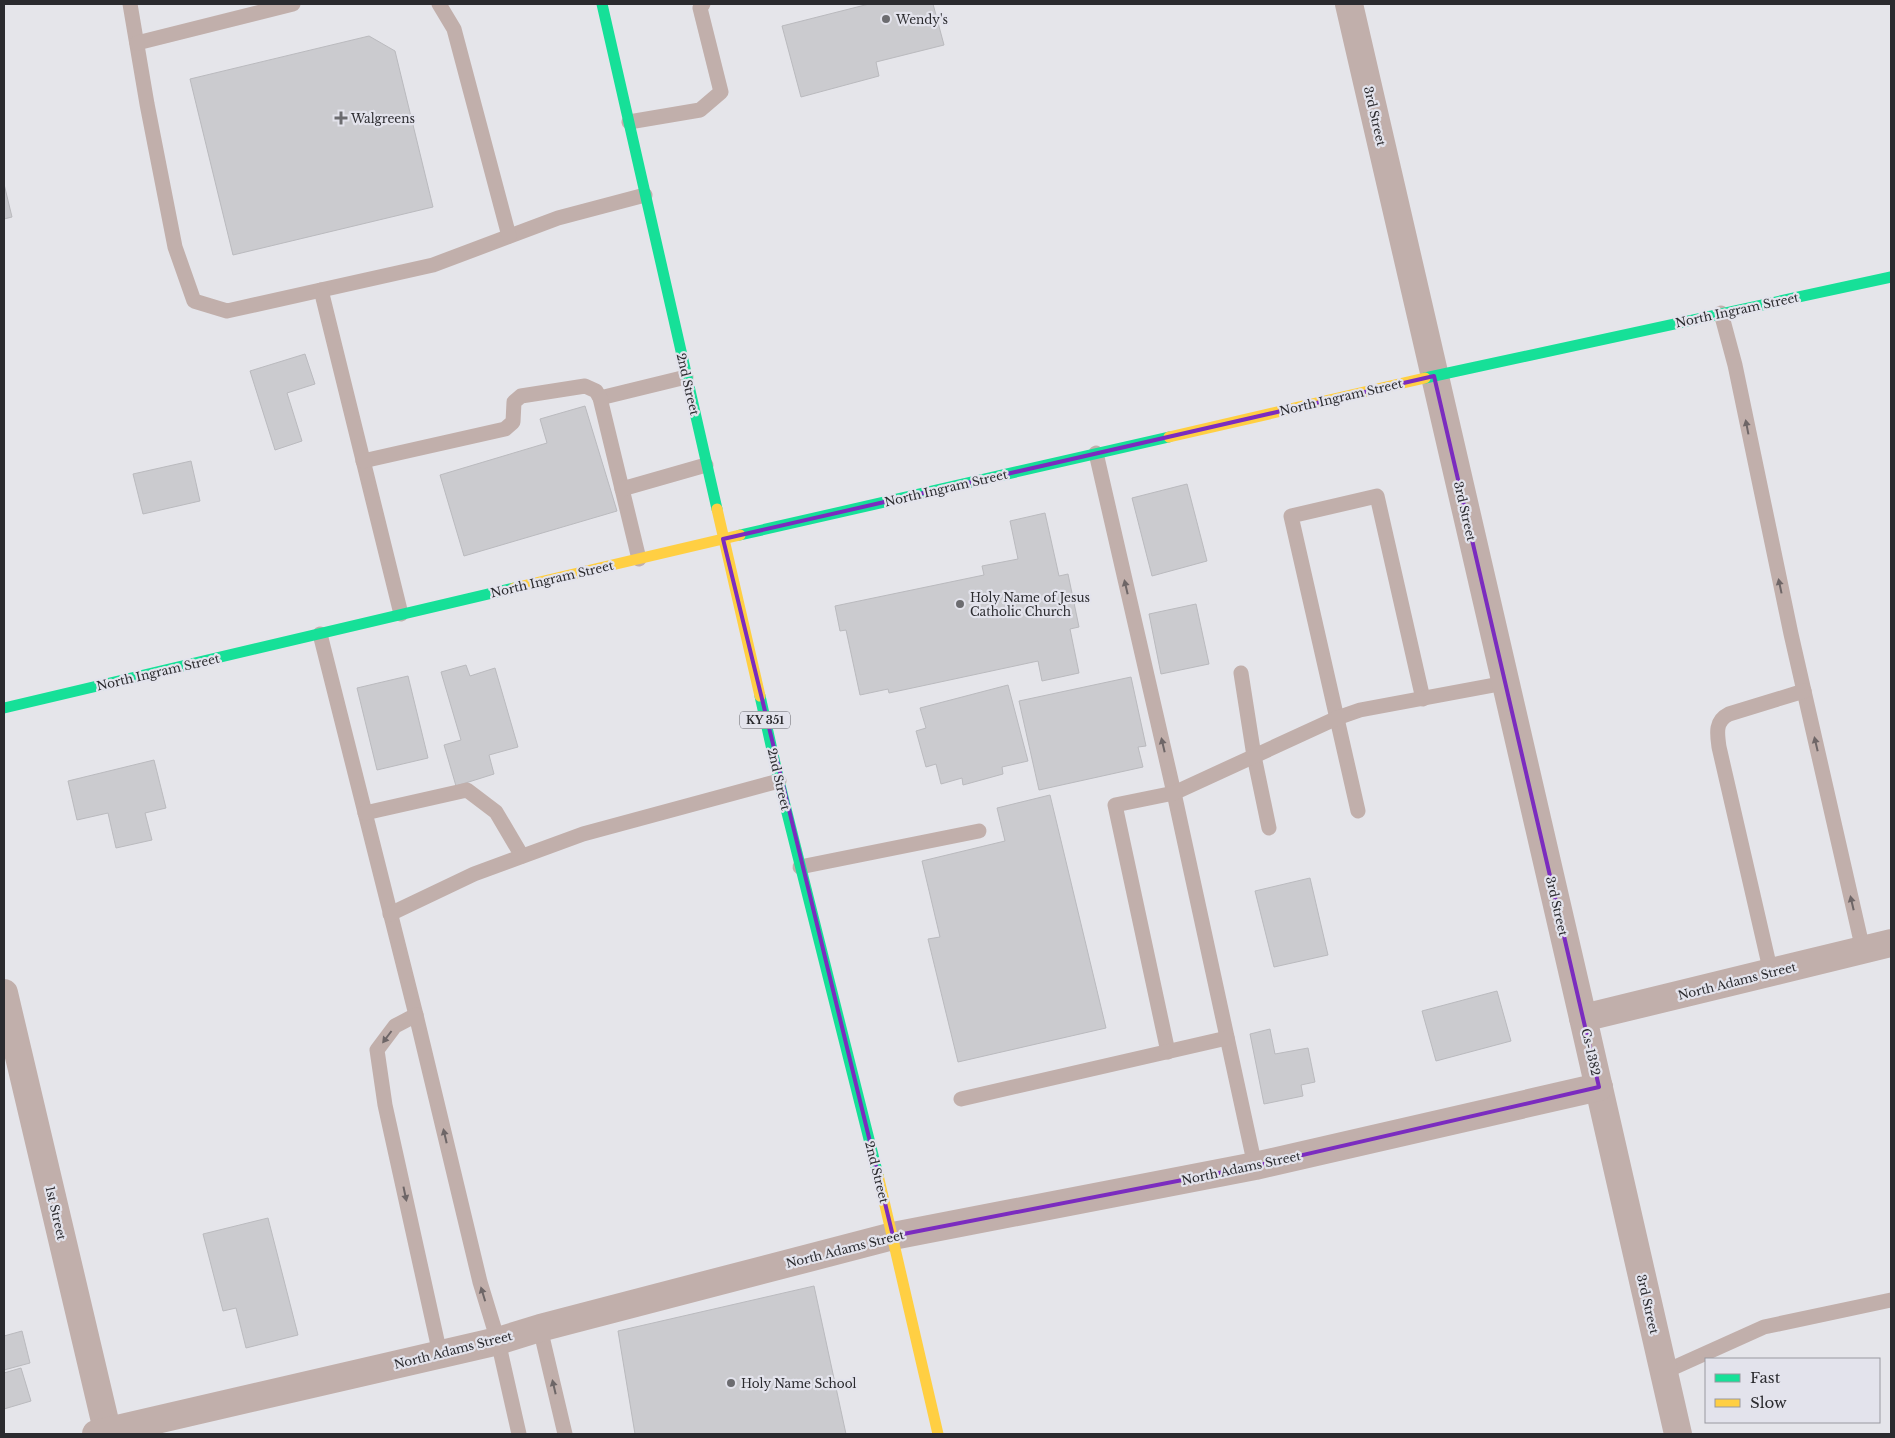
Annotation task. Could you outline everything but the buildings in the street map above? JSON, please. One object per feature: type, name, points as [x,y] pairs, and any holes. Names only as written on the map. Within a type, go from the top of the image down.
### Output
[{"type":"street","name":"2nd Street","points":[[602,4],[779,781],[893,1236],[938,1434]]},
{"type":"street","name":"3rd Street","points":[[1349,4],[1583,1018]]},
{"type":"street","name":"North Ingram Street","points":[[4,708],[1096,453],[1434,376],[1891,277]]},
{"type":"street","name":"North Adams Street","points":[[1583,1018],[1891,943]]},
{"type":"street","name":"1st Street","points":[[4,992],[104,1433]]},
{"type":"street","name":"Cs-1382","points":[[1583,1018],[1599,1087]]},
{"type":"street","name":"3rd Street","points":[[1599,1087],[1678,1434]]},
{"type":"street","name":"North Adams Street","points":[[104,1433],[498,1341],[540,1328],[893,1236],[1255,1166],[1599,1087]]},
{"type":"lane","points":[[130,4],[175,247],[194,301],[227,311],[433,265],[558,218],[645,195]]},
{"type":"lane","points":[[137,43],[293,4]]},
{"type":"lane","points":[[439,4],[454,29],[509,236]]},
{"type":"lane","points":[[629,122],[700,110],[721,92],[700,8],[703,4]]},
{"type":"lane","points":[[321,290],[401,614]]},
{"type":"lane","points":[[1721,314],[1735,365],[1804,691],[1863,950]]},
{"type":"lane","points":[[600,398],[686,377]]},
{"type":"lane","points":[[363,461],[506,429],[513,422],[514,402],[521,396],[585,386],[596,391],[600,398],[639,559]]},
{"type":"lane","points":[[1096,453],[1174,793],[1255,1166]]},
{"type":"lane","points":[[622,489],[706,465]]},
{"type":"lane","points":[[1358,811],[1291,516],[1377,496],[1422,699]]},
{"type":"lane","points":[[320,634],[416,1015],[480,1282],[498,1341],[518,1434]]},
{"type":"lane","points":[[1241,673],[1254,756],[1269,828]]},
{"type":"lane","points":[[1168,1052],[1115,805],[1174,793],[1337,718],[1360,710],[1505,683]]},
{"type":"lane","points":[[1771,973],[1718,746],[1717,729],[1723,717],[1729,714],[1804,691]]},
{"type":"lane","points":[[390,914],[474,874],[582,834],[779,781]]},
{"type":"lane","points":[[365,813],[467,790],[496,812],[522,856]]},
{"type":"lane","points":[[800,867],[979,831]]},
{"type":"lane","points":[[416,1015],[395,1026],[377,1050],[386,1105],[440,1354]]},
{"type":"lane","points":[[961,1099],[1228,1038]]},
{"type":"lane","points":[[1664,1372],[1764,1327],[1891,1300]]},
{"type":"lane","points":[[540,1328],[565,1434]]},
{"type":"highlighted area","points":[[1434,376],[1599,1087],[1255,1166],[893,1236],[723,539]]},
{"type":"traffic: fast","points":[[602,4],[717,509]]},
{"type":"traffic: fast","points":[[1425,378],[1891,277]]},
{"type":"traffic: fast","points":[[740,535],[1169,437]]},
{"type":"traffic: fast","points":[[4,708],[514,588]]},
{"type":"traffic: fast","points":[[760,696],[779,781],[878,1175]]},
{"type":"traffic: slow","points":[[1169,437],[1425,378]]},
{"type":"traffic: slow","points":[[717,509],[760,696]]},
{"type":"traffic: slow","points":[[514,588],[740,535]]},
{"type":"traffic: slow","points":[[878,1175],[938,1434]]},
{"type":"place","name":"Wendy's","points":[[886,19]]},
{"type":"place","name":"Walgreens","points":[[341,118]]},
{"type":"place","name":"Holy Name of Jesus Catholic Church","points":[[960,604]]},
{"type":"place","name":"Holy Name School","points":[[731,1383]]}]
